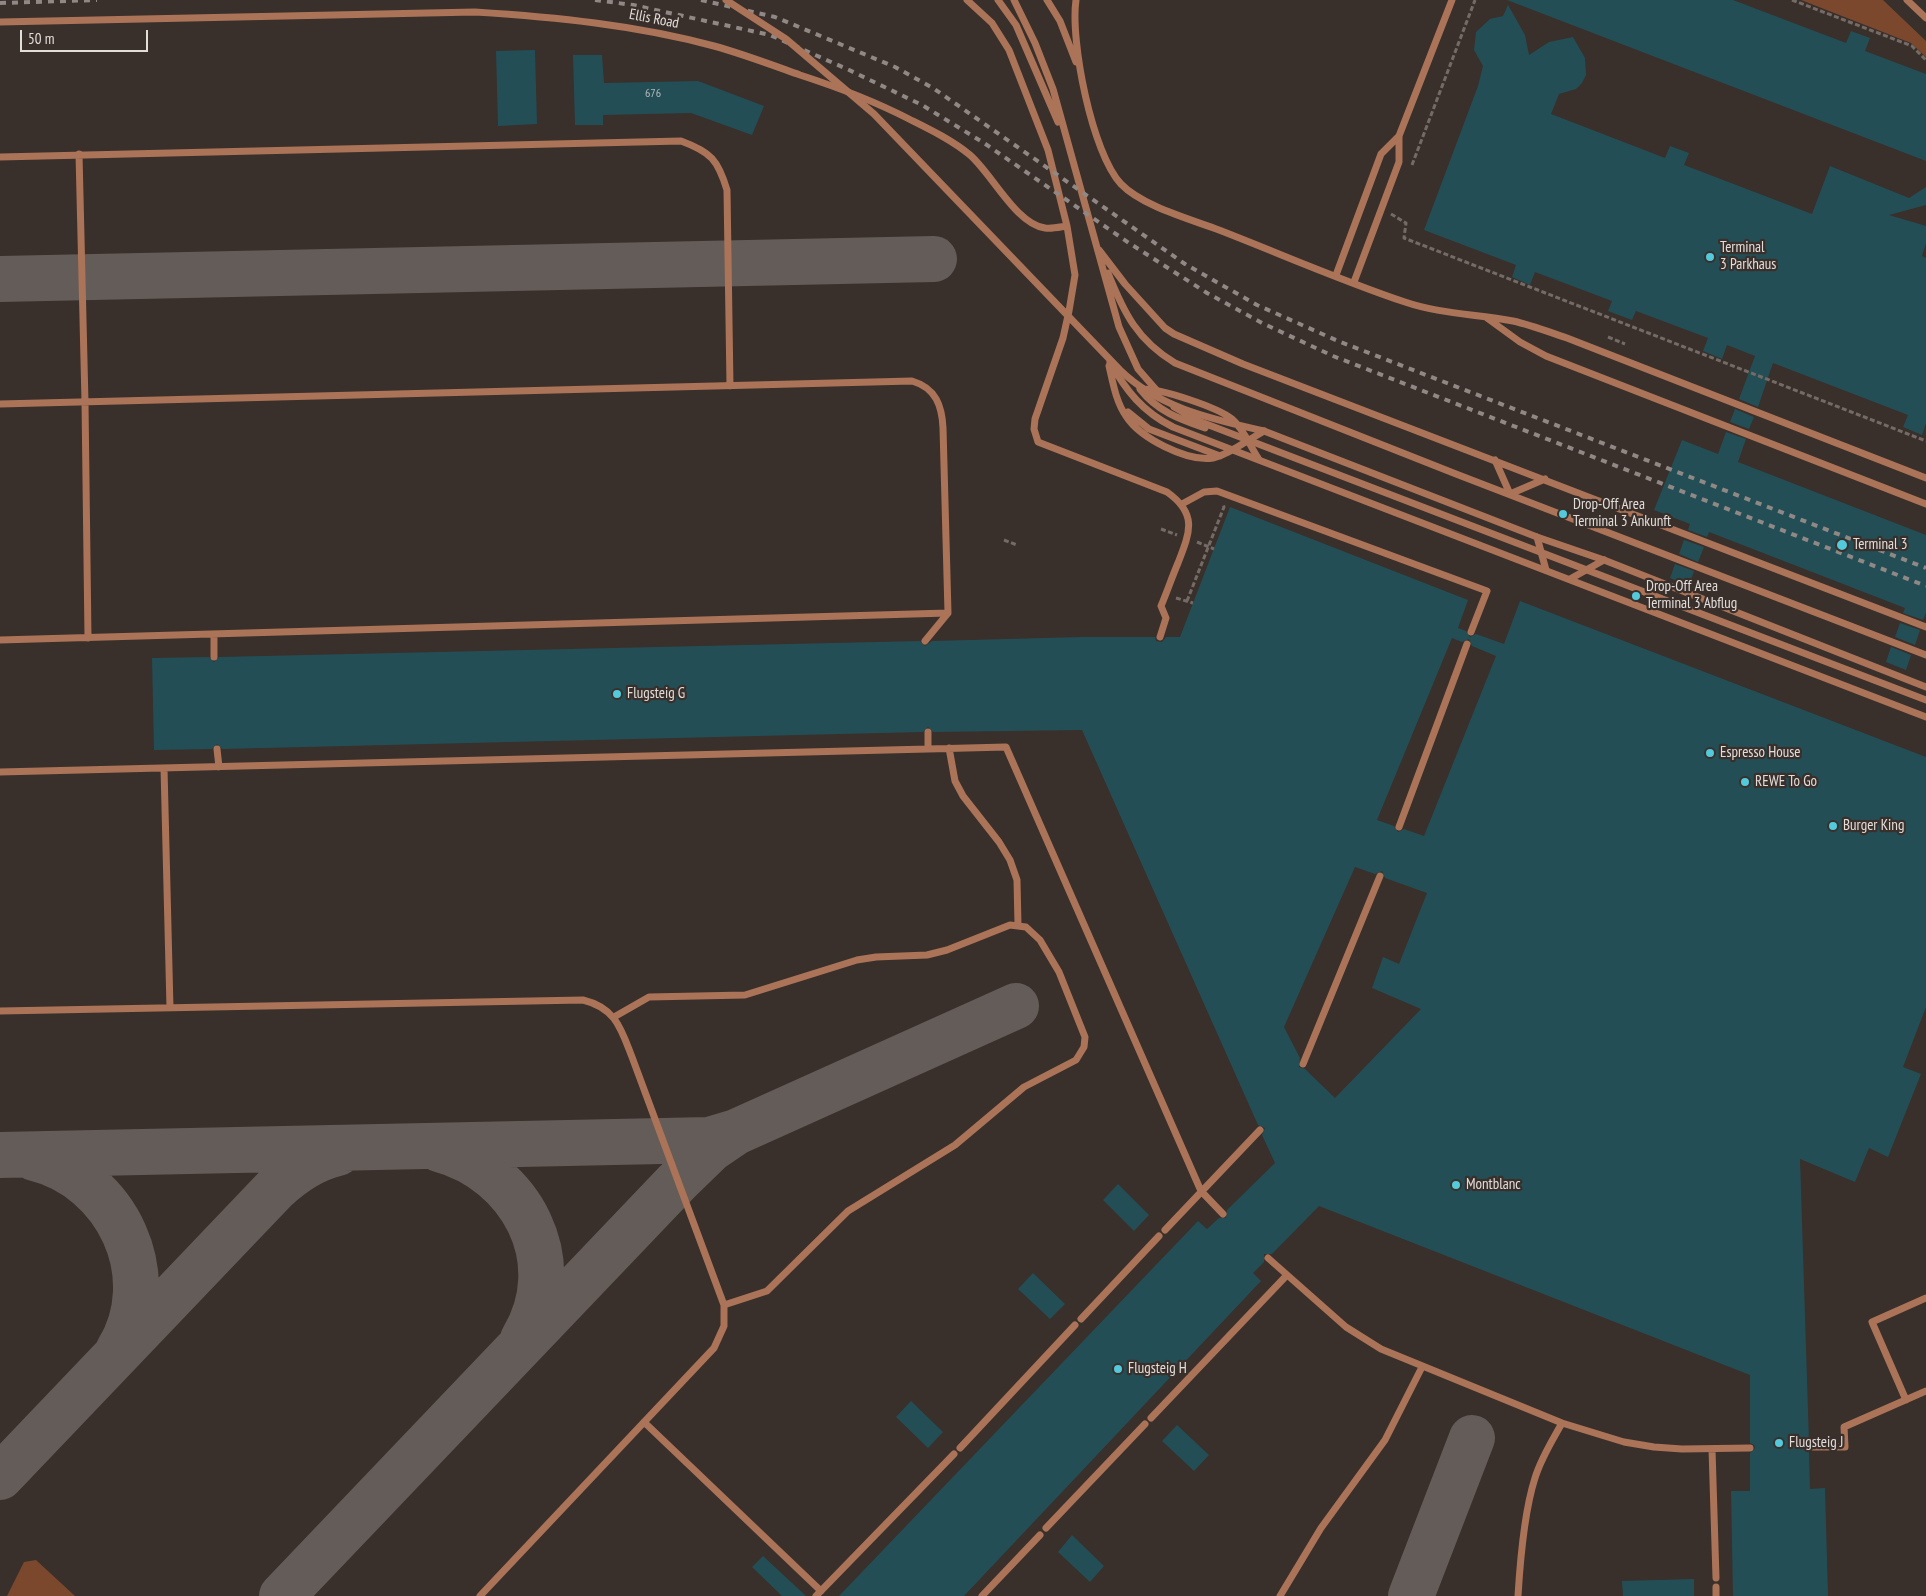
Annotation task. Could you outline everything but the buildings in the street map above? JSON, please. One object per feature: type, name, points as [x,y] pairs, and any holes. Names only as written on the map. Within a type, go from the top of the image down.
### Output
[{"type":"lane","points":[[726,0],[786,39],[874,114],[1140,388],[1155,406],[1168,414]]},
{"type":"lane","points":[[967,0],[992,23],[1009,50],[1048,150],[1067,226],[1075,275],[1063,338],[1035,419],[1034,429],[1038,442],[1167,492],[1182,504],[1189,522],[1189,531],[1161,606],[1166,618],[1160,637]]},
{"type":"lane","points":[[998,0],[1016,25],[1071,155]]},
{"type":"lane","points":[[1014,0],[1035,43],[1053,89],[1118,327],[1138,369],[1152,387],[1186,415],[1926,700]]},
{"type":"lane","points":[[1047,0],[1060,22],[1074,56],[1097,137],[1110,172],[1134,194],[1181,215],[1406,303],[1450,313],[1512,321],[1567,338],[1926,478]]},
{"type":"lane","points":[[1076,0],[1076,44],[1086,96]]},
{"type":"lane","points":[[1354,282],[1399,162],[1399,136],[1452,0]]},
{"type":"lane","points":[[1907,0],[1926,18]]},
{"type":"lane","name":"Ellis Road","points":[[0,22],[475,12],[554,18],[639,30],[714,46],[762,61],[858,96],[907,118],[970,155],[987,172],[1023,216],[1033,224],[1045,228],[1067,226]]},
{"type":"lane","points":[[1336,275],[1382,154],[1399,136]]},
{"type":"lane","points":[[0,156],[681,141],[700,148],[720,167],[727,190],[730,386]]},
{"type":"lane","points":[[79,154],[88,638]]},
{"type":"lane","points":[[1096,245],[1144,307],[1174,334],[1244,364],[1926,627]]},
{"type":"lane","points":[[1096,245],[1125,314],[1151,345],[1175,363],[1926,655]]},
{"type":"lane","points":[[1487,318],[1520,342],[1546,356],[1926,504]]},
{"type":"lane","points":[[1107,356],[1115,390],[1125,415],[1143,435],[1191,455],[1206,458],[1220,456],[1264,431]]},
{"type":"lane","points":[[1107,356],[1129,394],[1144,410],[1162,421],[1926,717]]},
{"type":"lane","points":[[0,404],[912,381],[923,385],[934,394],[943,412],[948,613],[925,641]]},
{"type":"lane","points":[[1140,388],[1162,391],[1226,415],[1237,425],[1246,442],[1258,458]]},
{"type":"lane","points":[[1129,394],[1168,414],[1246,442]]},
{"type":"lane","points":[[1237,425],[1264,431],[1537,537],[1604,560],[1926,687]]},
{"type":"lane","points":[[1495,460],[1510,494]]},
{"type":"lane","points":[[1510,494],[1545,480]]},
{"type":"lane","points":[[1182,504],[1204,492],[1217,491],[1487,591],[1471,632]]},
{"type":"lane","points":[[1537,537],[1546,570]]},
{"type":"lane","points":[[1570,579],[1604,560]]},
{"type":"lane","points":[[0,640],[948,613]]},
{"type":"lane","points":[[214,634],[214,657]]},
{"type":"lane","points":[[1399,827],[1467,644]]},
{"type":"lane","points":[[928,732],[928,748]]},
{"type":"lane","points":[[0,772],[1006,747],[1201,1191],[1223,1214]]},
{"type":"lane","points":[[949,748],[955,781],[963,796],[999,842],[1010,860],[1017,880],[1018,925]]},
{"type":"lane","points":[[217,749],[219,767]]},
{"type":"lane","points":[[164,768],[170,1008]]},
{"type":"lane","points":[[1303,1064],[1380,876]]},
{"type":"lane","points":[[614,1017],[649,997],[745,995],[862,959],[927,955],[947,950],[1003,926],[1018,925],[1026,927],[1040,940],[1059,972],[1085,1037],[1081,1055],[1068,1065],[1013,1095],[948,1150],[848,1211],[767,1291],[724,1305]]},
{"type":"lane","points":[[0,1011],[584,1000],[595,1003],[614,1017],[632,1057],[724,1305],[724,1326],[714,1348],[480,1596]]},
{"type":"lane","points":[[1165,1230],[1260,1130]]},
{"type":"lane","points":[[1081,1319],[1159,1236]]},
{"type":"lane","points":[[1268,1258],[1360,1338],[1422,1367],[1562,1423],[1624,1442],[1654,1447],[1750,1448]]},
{"type":"lane","points":[[1151,1418],[1287,1275]]},
{"type":"lane","points":[[1906,1400],[1872,1322],[1926,1298]]},
{"type":"lane","points":[[960,1448],[1075,1325]]},
{"type":"lane","points":[[1280,1596],[1321,1528],[1386,1440],[1422,1367]]},
{"type":"lane","points":[[1809,1447],[1845,1447],[1844,1427],[1926,1391]]},
{"type":"lane","points":[[644,1422],[818,1594],[954,1454]]},
{"type":"lane","points":[[1518,1596],[1530,1502],[1535,1478],[1545,1453],[1562,1423]]},
{"type":"lane","points":[[1046,1528],[1145,1424]]},
{"type":"lane","points":[[1712,1449],[1716,1578]]},
{"type":"lane","points":[[982,1596],[1040,1535]]},
{"type":"lane","points":[[1716,1587],[1716,1596]]},
{"type":"path","points":[[1409,171],[1475,0]]},
{"type":"path","points":[[1792,0],[1912,46],[1926,60]]},
{"type":"path","points":[[1395,207],[1391,216],[1406,223],[1404,238],[1926,441]]},
{"type":"path","points":[[1608,337],[1625,344]]},
{"type":"path","points":[[1187,601],[1224,506],[1217,491]]},
{"type":"path","points":[[1004,540],[1017,545]]},
{"type":"shaded area","points":[[1801,0],[1883,0],[1926,41],[1926,57],[1911,43]]},
{"type":"shaded area","points":[[36,1560],[75,1596],[7,1596],[24,1562]]},
{"type":"taxiway","points":[[0,279],[934,259]]},
{"type":"taxiway","points":[[0,1155],[709,1140],[736,1132],[1016,1006]]},
{"type":"taxiway","points":[[282,1596],[677,1182],[711,1149],[736,1132]]},
{"type":"taxiway","points":[[439,1149],[468,1160],[493,1177],[514,1198],[529,1223],[539,1250],[541,1280],[536,1309],[523,1339]]},
{"type":"taxiway","points":[[0,1477],[275,1189],[304,1167],[338,1153]]},
{"type":"taxiway","points":[[34,1158],[63,1169],[89,1186],[109,1208],[124,1234],[134,1262],[136,1292],[131,1322],[118,1351]]},
{"type":"taxiway","points":[[1411,1596],[1472,1438]]},
{"type":"railway","points":[[0,3],[97,0]]},
{"type":"railway","points":[[595,0],[633,5],[770,35],[922,105],[984,143],[1129,243],[1207,293],[1262,323],[1333,356],[1926,586]]},
{"type":"railway","points":[[701,0],[775,17],[895,67],[933,88],[1185,264],[1257,305],[1338,341],[1926,568]]},
{"type":"place","name":"Terminal 3 Parkhaus","points":[[1710,257]]},
{"type":"place","name":"Drop-Off Area Terminal 3 Ankunft","points":[[1563,514]]},
{"type":"place","name":"Terminal 3","points":[[1842,545]]},
{"type":"place","name":"Drop-Off Area Terminal 3 Abflug","points":[[1636,596]]},
{"type":"place","name":"Flugsteig G","points":[[617,694]]},
{"type":"place","name":"Espresso House","points":[[1710,753]]},
{"type":"place","name":"REWE To Go","points":[[1745,782]]},
{"type":"place","name":"Burger King","points":[[1833,826]]},
{"type":"place","name":"Montblanc","points":[[1456,1185]]},
{"type":"place","name":"Flugsteig H","points":[[1118,1369]]},
{"type":"place","name":"Flugsteig J","points":[[1779,1443]]}]
